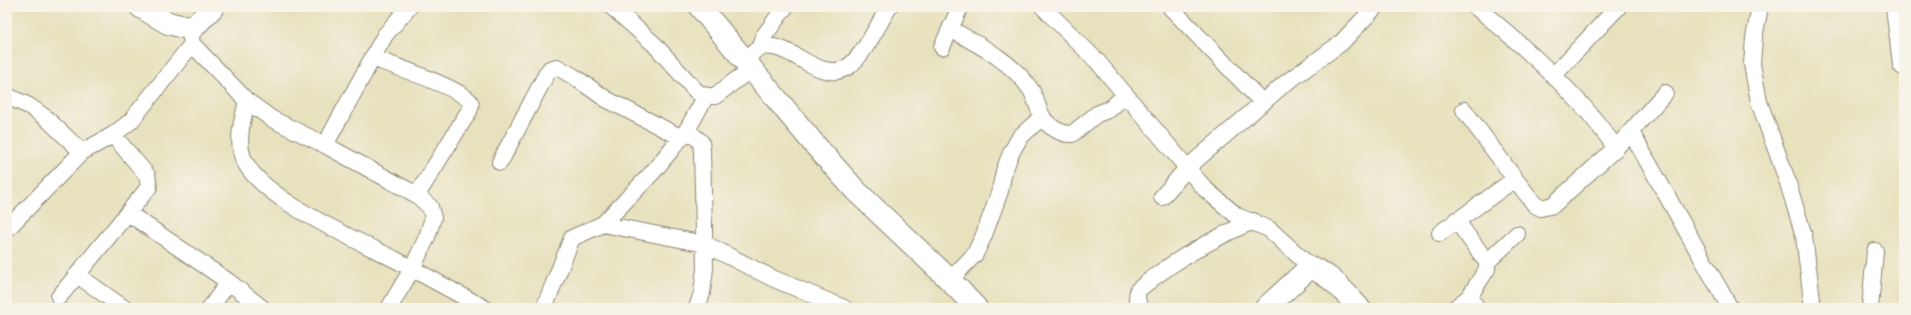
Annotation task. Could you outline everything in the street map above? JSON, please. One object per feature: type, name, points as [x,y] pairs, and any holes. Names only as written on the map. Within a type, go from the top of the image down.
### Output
[{"type":"street","points":[[141,7],[192,37],[247,101],[278,122],[325,145],[417,195],[430,207],[433,218],[427,237],[412,269],[389,308]]},
{"type":"street","points":[[7,229],[82,152],[113,135],[131,121],[212,7]]},
{"type":"street","points":[[325,145],[385,35],[409,7]]},
{"type":"street","points":[[612,7],[654,44],[697,92],[706,96],[715,96],[721,93],[752,59],[764,36],[786,7]]},
{"type":"street","points":[[700,7],[752,59],[856,191],[950,280],[976,308]]},
{"type":"street","points":[[752,59],[776,48],[825,70],[838,71],[849,66],[860,55],[889,7]]},
{"type":"street","points":[[942,47],[960,7]]},
{"type":"street","points":[[1043,7],[1097,61],[1187,168],[1222,204],[1237,216],[1253,221],[1279,236],[1312,268],[1320,271],[1333,281],[1359,308]]},
{"type":"street","points":[[1170,7],[1263,103]]},
{"type":"street","points":[[1162,197],[1187,168],[1283,86],[1341,43],[1375,7]]},
{"type":"street","points":[[1476,7],[1504,29],[1554,75],[1583,106],[1616,148]]},
{"type":"street","points":[[1554,75],[1618,7]]},
{"type":"street","points":[[1760,7],[1754,38],[1752,64],[1759,102],[1787,180],[1804,236],[1813,308]]},
{"type":"street","points":[[1900,18],[1904,64]]},
{"type":"street","points":[[950,29],[979,45],[1012,68],[1031,90],[1042,117],[1060,133],[1072,134],[1097,114],[1110,109],[1125,95]]},
{"type":"street","points":[[372,58],[436,83],[465,97],[470,102],[471,106],[469,111],[417,195]]},
{"type":"street","points":[[500,162],[546,75],[550,69],[557,67],[569,73],[612,103],[701,142],[705,268],[702,293],[697,308]]},
{"type":"street","points":[[1464,110],[1535,205],[1541,208],[1548,208],[1616,148],[1665,93]]},
{"type":"street","points":[[7,96],[29,106],[40,114],[82,152]]},
{"type":"street","points":[[545,307],[572,238],[603,224],[653,172],[685,134],[706,96]]},
{"type":"street","points":[[247,101],[240,132],[242,155],[251,173],[263,186],[318,222],[412,269],[484,308]]},
{"type":"street","points":[[950,280],[975,254],[984,235],[1000,191],[1004,171],[1011,153],[1020,137],[1042,117]]},
{"type":"street","points":[[1631,132],[1730,308]]},
{"type":"street","points":[[59,296],[149,187],[147,175],[113,135]]},
{"type":"street","points":[[1440,232],[1515,179]]},
{"type":"street","points":[[128,213],[229,282],[262,308]]},
{"type":"street","points":[[1455,308],[1473,303],[1487,269],[1487,262],[1456,220]]},
{"type":"street","points":[[1140,308],[1137,299],[1138,290],[1150,280],[1195,250],[1253,221]]},
{"type":"street","points":[[603,224],[704,244],[772,278],[844,308]]},
{"type":"street","points":[[1487,262],[1517,234]]},
{"type":"street","points":[[1870,308],[1875,251]]},
{"type":"street","points":[[1266,308],[1306,271],[1312,268]]},
{"type":"street","points":[[77,275],[124,308]]},
{"type":"street","points":[[210,308],[229,282]]}]
